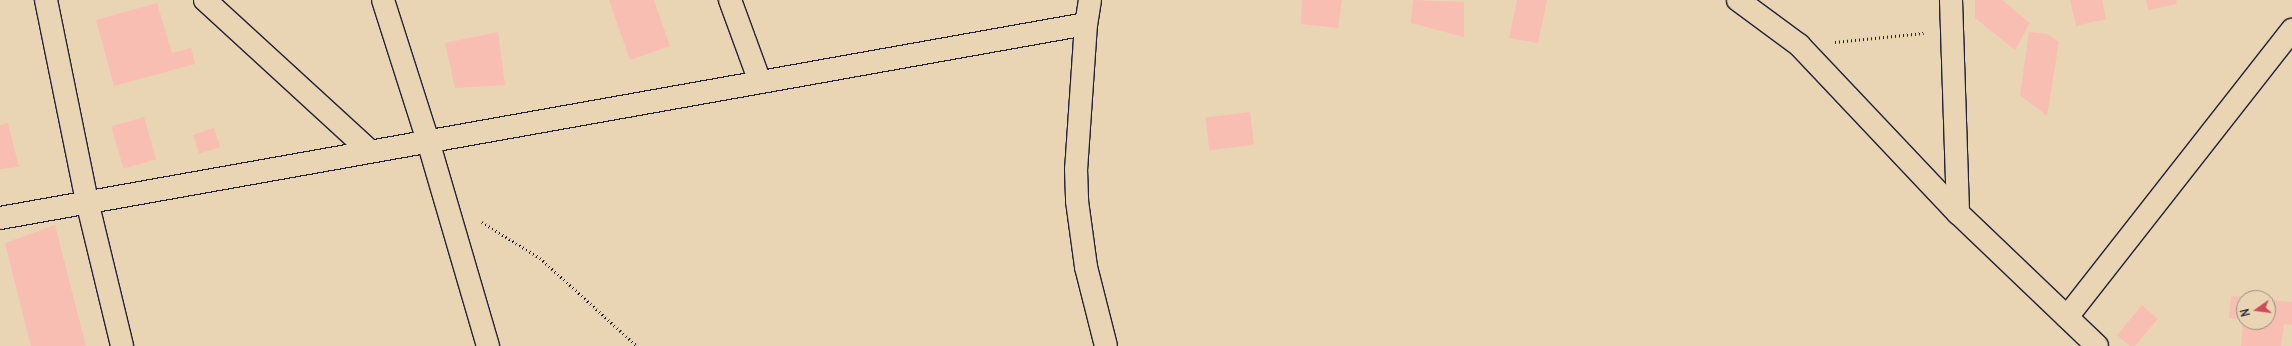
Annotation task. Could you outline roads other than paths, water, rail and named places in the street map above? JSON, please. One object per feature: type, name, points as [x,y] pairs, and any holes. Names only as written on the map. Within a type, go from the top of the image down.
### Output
[{"type":"street","points":[[46,0],[87,201],[122,346]]},
{"type":"street","points":[[205,0],[370,151]]},
{"type":"street","points":[[383,0],[446,200],[488,346]]},
{"type":"street","points":[[730,0],[760,82]]},
{"type":"street","points":[[1090,0],[1086,24],[1076,169],[1077,201],[1086,267],[1106,346]]},
{"type":"street","points":[[1738,0],[1799,45],[1958,213],[2097,346]]},
{"type":"street","points":[[1951,0],[1958,213]]},
{"type":"street","points":[[0,218],[87,201],[1086,24]]},
{"type":"street","points":[[2067,317],[2292,30]]}]
